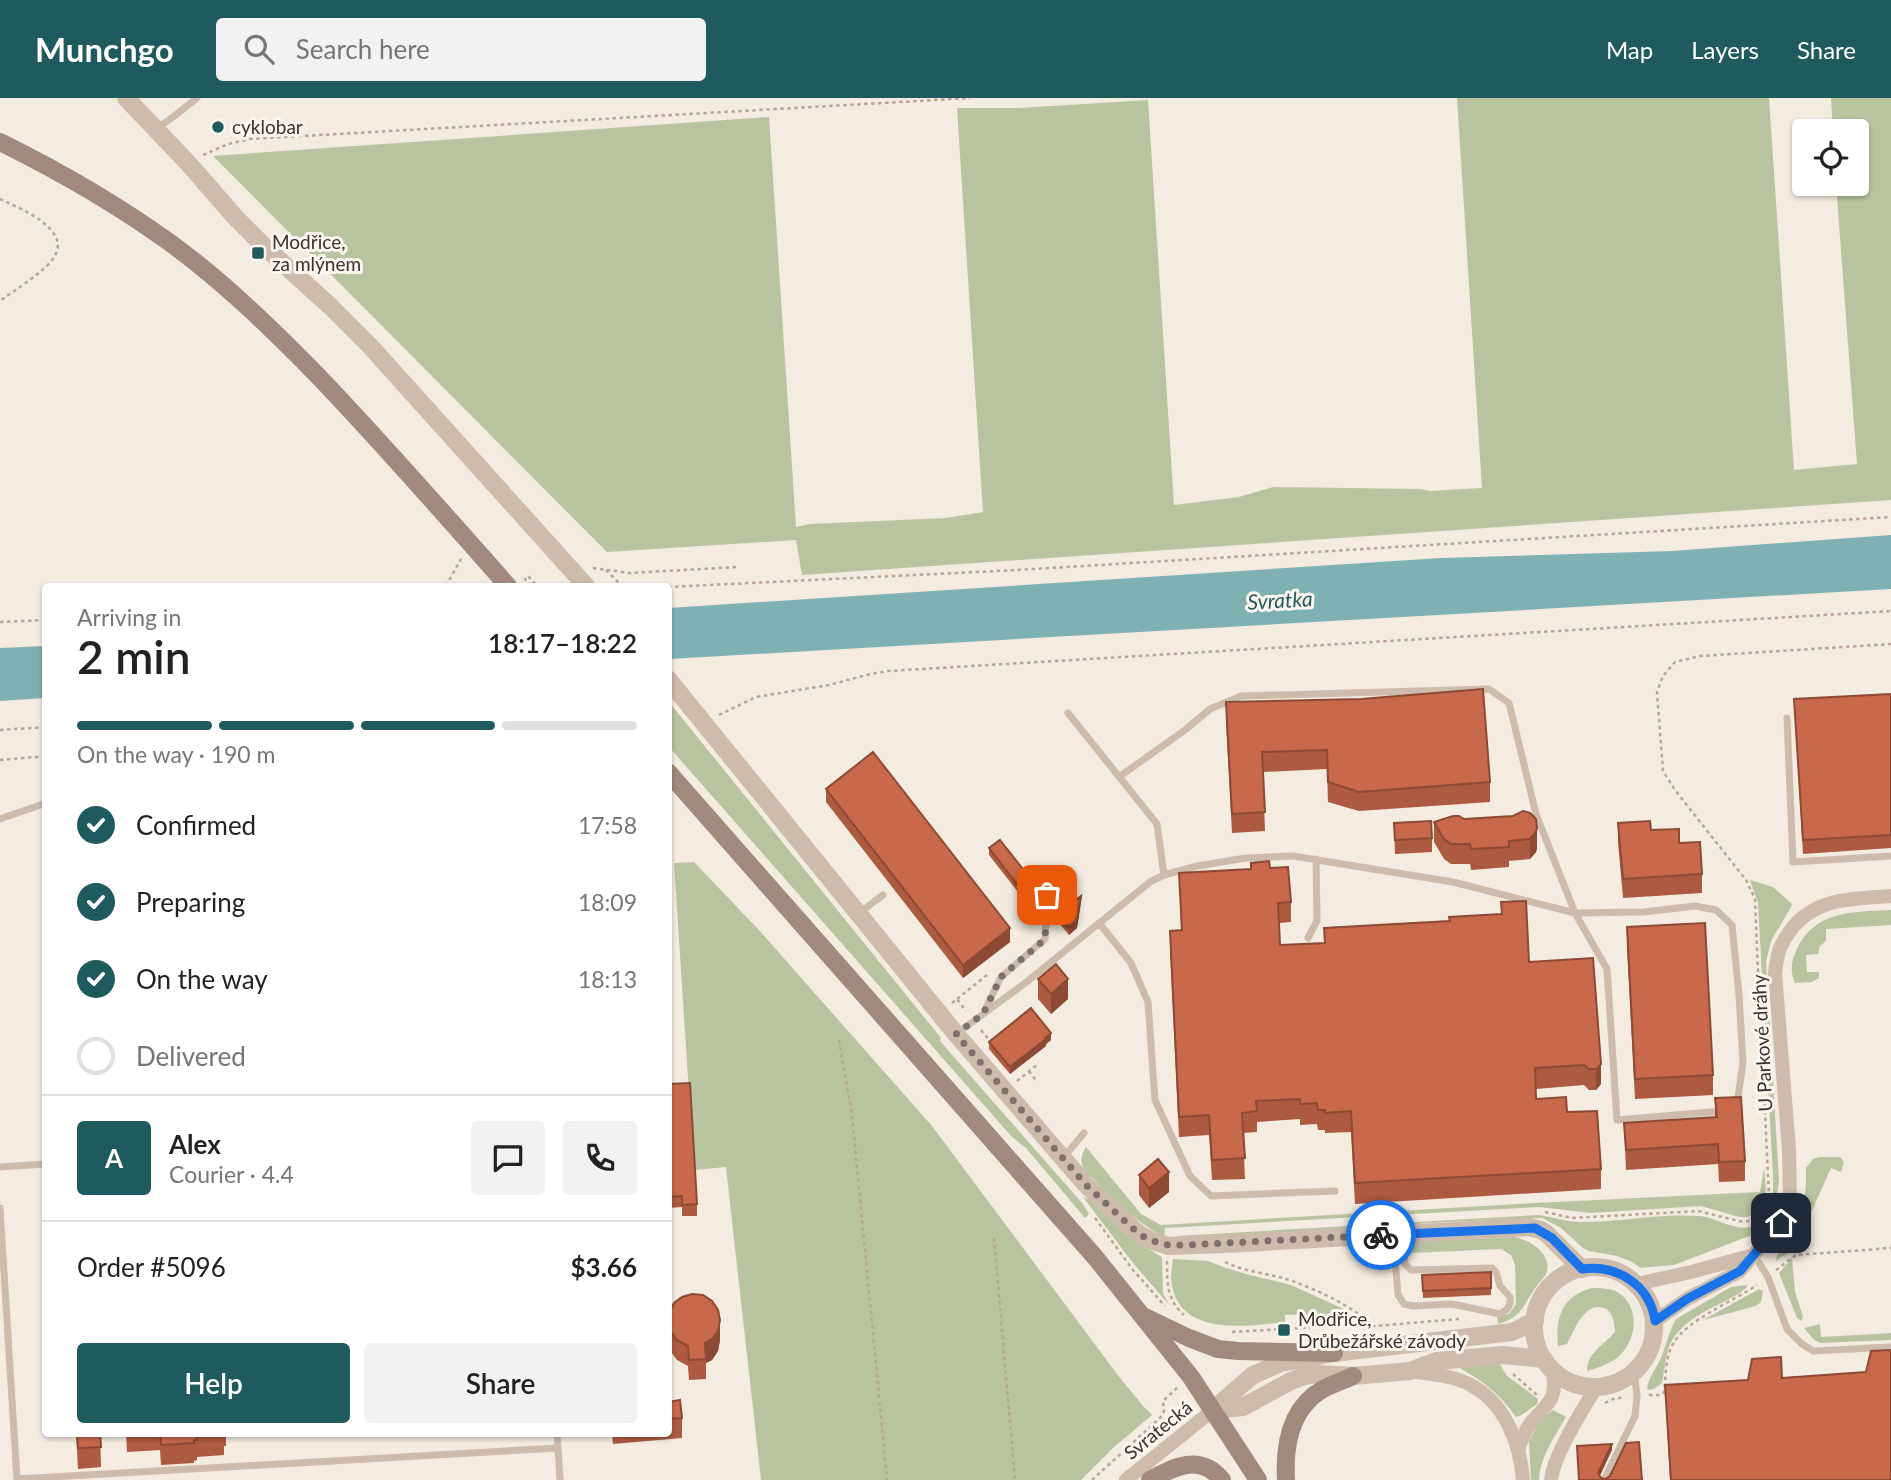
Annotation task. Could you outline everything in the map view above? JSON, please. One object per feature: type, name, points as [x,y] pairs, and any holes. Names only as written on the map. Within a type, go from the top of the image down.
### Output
[{"type":"main road","points":[[0,142],[93,192],[170,243],[235,296],[297,354],[359,419],[505,583]]},
{"type":"main road","points":[[672,777],[1095,1257],[1191,1377],[1258,1480]]},
{"type":"main road","points":[[1142,1316],[1218,1349],[1334,1353]]},
{"type":"main road","points":[[1286,1480],[1289,1434],[1297,1414],[1324,1389],[1353,1376]]},
{"type":"main road","points":[[1150,1480],[1186,1464],[1204,1466],[1222,1480]]},
{"type":"street","points":[[126,98],[188,163],[234,217],[370,346],[583,583]]},
{"type":"street","points":[[672,683],[956,1034],[1086,1185],[1139,1234],[1168,1245],[1535,1228],[1552,1238],[1582,1269]]},
{"type":"street","name":"U Parkové dráhy","points":[[1655,1321],[1687,1299],[1740,1271],[1781,1223],[1790,1200],[1789,1150],[1775,973],[1785,938],[1796,923],[1820,906],[1837,900],[1891,896]]},
{"type":"street","points":[[1637,1284],[1754,1255]]},
{"type":"street","points":[[1213,1410],[1244,1407],[1304,1376],[1327,1373],[1353,1376],[1410,1371],[1437,1362],[1503,1355],[1548,1364],[1567,1382],[1595,1389],[1613,1384],[1642,1363],[1655,1331],[1650,1302],[1637,1284],[1621,1273],[1592,1267],[1582,1269],[1565,1276],[1550,1287],[1540,1303],[1535,1321],[1536,1342],[1548,1364],[1555,1387],[1546,1408],[1529,1425],[1518,1450]]},
{"type":"street","points":[[1213,1410],[1244,1381],[1281,1363],[1334,1353],[1512,1332],[1535,1321]]},
{"type":"street","points":[[1410,1371],[1452,1378],[1469,1384],[1486,1396],[1508,1423],[1518,1450],[1523,1480]]},
{"type":"street","points":[[1551,1480],[1554,1464],[1595,1389]]},
{"type":"street","name":"Svratecká","points":[[1126,1480],[1213,1410]]},
{"type":"lane","points":[[155,129],[197,98]]},
{"type":"lane","points":[[956,1034],[1150,882],[1164,875],[1197,866],[1246,858],[1293,856],[1453,882],[1575,913],[1644,912],[1695,906],[1716,909],[1732,925],[1740,995],[1743,1062],[1738,1097],[1724,1111],[1618,1120],[1608,969],[1575,913],[1536,814],[1509,703],[1489,688],[1241,696],[1210,709],[1119,778]]},
{"type":"lane","points":[[1068,713],[1157,824],[1164,875]]},
{"type":"lane","points":[[1787,718],[1793,862],[1891,856]]},
{"type":"lane","points":[[0,819],[42,804]]},
{"type":"lane","points":[[1308,938],[1317,921],[1317,859]]},
{"type":"lane","points":[[858,913],[883,895]]},
{"type":"lane","points":[[983,1014],[1001,977],[1045,939],[1047,895]]},
{"type":"lane","points":[[1099,923],[1131,963],[1148,1002],[1155,1100],[1190,1176],[1211,1196],[1335,1191]]},
{"type":"lane","points":[[1063,1158],[1084,1133]]},
{"type":"lane","points":[[0,1167],[42,1164]]},
{"type":"lane","points":[[0,1208],[17,1480],[558,1448]]},
{"type":"lane","points":[[1397,1234],[1405,1264],[1410,1270],[1492,1268],[1500,1286],[1510,1297],[1511,1304],[1500,1314],[1452,1304],[1404,1304],[1398,1295],[1397,1234]]},
{"type":"lane","points":[[1754,1255],[1768,1277],[1787,1329],[1813,1351],[1891,1347]]},
{"type":"lane","points":[[1604,1480],[1635,1416],[1637,1396],[1634,1370]]},
{"type":"lane","points":[[557,1437],[560,1480]]},
{"type":"path","points":[[188,163],[228,144],[250,139],[970,98]]},
{"type":"path","points":[[0,199],[46,224],[52,230],[57,247],[53,259],[46,267],[0,300]]},
{"type":"path","points":[[672,587],[1017,570],[1891,517]]},
{"type":"path","points":[[448,583],[462,557],[473,546]]},
{"type":"path","points":[[565,564],[630,573],[737,567]]},
{"type":"path","points":[[606,570],[619,583]]},
{"type":"path","points":[[528,583],[525,579],[528,576],[534,583]]},
{"type":"path","points":[[703,722],[750,699],[830,685],[888,671],[1891,611]]},
{"type":"path","points":[[0,622],[42,620]]},
{"type":"path","points":[[0,730],[42,727]]},
{"type":"path","points":[[0,760],[42,756]]},
{"type":"path","points":[[957,999],[989,974]]},
{"type":"path","points":[[839,1040],[852,1115],[887,1480]]},
{"type":"path","points":[[1029,1071],[1037,1082]]},
{"type":"path","points":[[1095,1218],[1133,1270],[1166,1307]]},
{"type":"path","points":[[994,1238],[1016,1480]]},
{"type":"path","points":[[1168,1245],[1167,1287],[1177,1308],[1184,1315]]},
{"type":"path","points":[[1579,1418],[1588,1422],[1606,1402],[1618,1398],[1660,1395],[1664,1392],[1667,1360],[1673,1343],[1685,1329],[1768,1277],[1790,1257],[1891,1248]]},
{"type":"path","points":[[1221,1260],[1230,1265],[1285,1279],[1318,1293],[1356,1311],[1369,1326]]},
{"type":"path","points":[[1222,1333],[1258,1329],[1369,1326],[1463,1318]]},
{"type":"path","points":[[1503,1355],[1506,1364],[1520,1382],[1549,1402]]},
{"type":"path","points":[[1092,1480],[1160,1418]]},
{"type":"green space","points":[[1457,98],[1769,98],[1794,470],[1857,464],[1837,196],[1869,196],[1869,119],[1832,119],[1831,98],[1891,98],[1891,500],[802,575],[796,540],[607,552],[213,156],[769,117],[796,527],[810,524],[946,518],[983,512],[957,108],[1019,108],[1148,100],[1174,505],[1239,497],[1273,487],[1430,491],[1482,488]]},
{"type":"green space","points":[[672,706],[941,1038],[940,1041],[1082,1203],[1089,1214],[1085,1218],[1026,1148],[1012,1137],[672,750]]},
{"type":"green space","points":[[694,862],[758,929],[932,1126],[1120,1378],[1152,1415],[1081,1480],[761,1480],[726,1167],[694,1170],[674,863]]},
{"type":"green space","points":[[1750,880],[1773,887],[1792,904],[1771,941],[1766,962],[1779,1181],[1772,1211],[1752,1235],[1674,1265],[1641,1268],[1617,1256],[1583,1248],[1561,1228],[1542,1218],[1177,1239],[1177,1236],[1539,1215],[1581,1222],[1700,1216],[1743,1228],[1757,1224],[1770,1208],[1773,1175],[1758,903]]},
{"type":"green space","points":[[1891,910],[1891,925],[1826,929],[1826,941],[1820,946],[1818,954],[1806,955],[1807,972],[1819,972],[1819,978],[1812,982],[1795,983],[1792,971],[1794,955],[1813,928],[1836,916],[1849,913]]},
{"type":"green space","points":[[1086,1147],[1141,1214],[1161,1225],[1760,1192],[1764,1168],[1766,1188],[1764,1200],[1754,1214],[1747,1217],[1701,1206],[1591,1213],[1539,1207],[1165,1228],[1164,1237],[1131,1215],[1084,1170],[1082,1158]]},
{"type":"green space","points":[[1840,1157],[1844,1162],[1841,1172],[1831,1168],[1796,1246],[1806,1251],[1790,1253],[1776,1261],[1802,1209],[1806,1168],[1813,1159]]},
{"type":"green space","points":[[1083,1197],[1091,1201],[1130,1238],[1162,1257],[1163,1294],[1170,1306],[1133,1263]]},
{"type":"green space","points":[[1514,1237],[1539,1249],[1548,1267],[1545,1276],[1521,1310],[1512,1318],[1498,1324],[1497,1317],[1509,1314],[1516,1304],[1515,1265],[1511,1255],[1501,1249],[1410,1253],[1406,1247],[1410,1242]]},
{"type":"green space","points":[[1792,1258],[1795,1292],[1803,1317],[1801,1321],[1797,1318],[1779,1273]]},
{"type":"green space","points":[[1173,1259],[1208,1261],[1291,1285],[1348,1311],[1356,1318],[1304,1320],[1304,1314],[1285,1315],[1285,1322],[1236,1326],[1202,1321],[1189,1314],[1178,1302],[1171,1283]]},
{"type":"green space","points":[[1747,1285],[1740,1293],[1688,1322],[1680,1330],[1668,1350],[1662,1383],[1649,1390],[1649,1381],[1676,1319],[1731,1287]]},
{"type":"green space","points":[[1592,1288],[1609,1289],[1619,1293],[1630,1306],[1634,1322],[1631,1338],[1619,1356],[1587,1371],[1593,1354],[1615,1332],[1610,1312],[1597,1307],[1585,1313],[1567,1344],[1558,1346],[1557,1336],[1560,1317],[1567,1302]]},
{"type":"green space","points":[[1759,1289],[1763,1291],[1761,1302],[1756,1306],[1703,1320]]},
{"type":"green space","points":[[1820,1324],[1821,1337],[1891,1333],[1891,1340],[1821,1343],[1814,1340],[1804,1328]]},
{"type":"green space","points":[[1498,1361],[1507,1376],[1538,1399],[1537,1404],[1520,1416],[1516,1417],[1492,1390],[1459,1366]]},
{"type":"green space","points":[[1553,1410],[1566,1417],[1545,1455],[1539,1480],[1531,1480],[1529,1441],[1539,1422]]},
{"type":"water","name":"Svratka","points":[[1891,535],[1891,589],[672,659],[672,608],[1441,558],[1672,551]]},
{"type":"water","points":[[42,646],[42,698],[0,701],[0,648]]},
{"type":"building","points":[[1483,689],[1490,782],[1359,792],[1328,782],[1327,750],[1262,752],[1265,812],[1232,814],[1226,702],[1361,699]]},
{"type":"building","points":[[1891,694],[1891,835],[1803,840],[1794,699]]},
{"type":"building","points":[[873,752],[1010,928],[963,965],[826,789]]},
{"type":"building","points":[[1523,811],[1536,819],[1536,832],[1530,839],[1509,841],[1509,847],[1471,849],[1470,844],[1451,844],[1444,839],[1434,822],[1453,816],[1464,819],[1513,816]]},
{"type":"building","points":[[1431,821],[1432,838],[1395,840],[1394,823]]},
{"type":"building","points":[[1650,821],[1651,830],[1679,829],[1679,843],[1700,842],[1702,874],[1623,879],[1618,823]]},
{"type":"building","points":[[1000,840],[1040,891],[1029,900],[989,848]]},
{"type":"building","points":[[1269,861],[1270,868],[1288,867],[1291,902],[1278,903],[1280,945],[1325,943],[1324,928],[1450,921],[1449,917],[1502,914],[1501,902],[1526,901],[1529,962],[1593,958],[1601,1064],[1596,1069],[1589,1069],[1584,1065],[1535,1068],[1536,1099],[1566,1097],[1567,1112],[1597,1111],[1601,1169],[1355,1183],[1351,1111],[1325,1113],[1325,1110],[1318,1110],[1317,1103],[1300,1104],[1300,1099],[1256,1101],[1257,1111],[1242,1113],[1245,1158],[1212,1160],[1209,1115],[1179,1117],[1170,931],[1182,930],[1179,873],[1251,869],[1251,863]]},
{"type":"building","points":[[1081,896],[1077,921],[1069,928],[1058,915]]},
{"type":"building","points":[[1705,923],[1713,1075],[1635,1079],[1627,927]]},
{"type":"building","points":[[1056,964],[1068,979],[1051,994],[1038,979]]},
{"type":"building","points":[[1031,1008],[1051,1033],[1010,1067],[989,1042]]},
{"type":"building","points":[[690,1083],[697,1204],[682,1205],[682,1196],[672,1197],[672,1084]]},
{"type":"building","points":[[1741,1097],[1745,1161],[1719,1162],[1718,1144],[1626,1150],[1624,1123],[1717,1117],[1715,1098]]},
{"type":"building","points":[[1158,1159],[1169,1172],[1149,1188],[1139,1175]]},
{"type":"building","points":[[1491,1272],[1491,1288],[1423,1291],[1422,1275]]},
{"type":"building","points":[[703,1295],[712,1301],[718,1310],[718,1331],[705,1343],[706,1359],[689,1360],[688,1346],[677,1340],[672,1333],[672,1307],[682,1297]]},
{"type":"building","points":[[1891,1350],[1891,1480],[1671,1480],[1665,1385],[1748,1380],[1752,1359],[1781,1357],[1782,1378],[1866,1372],[1871,1351]]},
{"type":"building","points":[[680,1400],[682,1418],[672,1419],[672,1401]]},
{"type":"building","points":[[77,1437],[100,1437],[101,1447],[78,1448]]},
{"type":"building","points":[[160,1437],[197,1437],[194,1443],[161,1445]]},
{"type":"building","points":[[1639,1442],[1642,1480],[1579,1480],[1577,1446],[1612,1444],[1598,1473],[1605,1479],[1610,1476],[1626,1443]]},
{"type":"way so far","points":[[1047,895],[1045,939],[1001,977],[983,1014],[956,1034],[1086,1185],[1139,1234],[1168,1245],[1381,1235]]},
{"type":"place","name":"cyklobar","points":[[218,127]]},
{"type":"place","name":"Modřice, za mlýnem","points":[[258,253]]},
{"type":"place","name":"Modřice, Drůbežářské závody","points":[[1284,1330]]},
{"type":"route","points":[[1381,1235],[1535,1228],[1552,1238],[1582,1269],[1592,1267],[1613,1270],[1637,1284],[1650,1302],[1655,1321],[1687,1299],[1740,1271],[1781,1223]]}]
